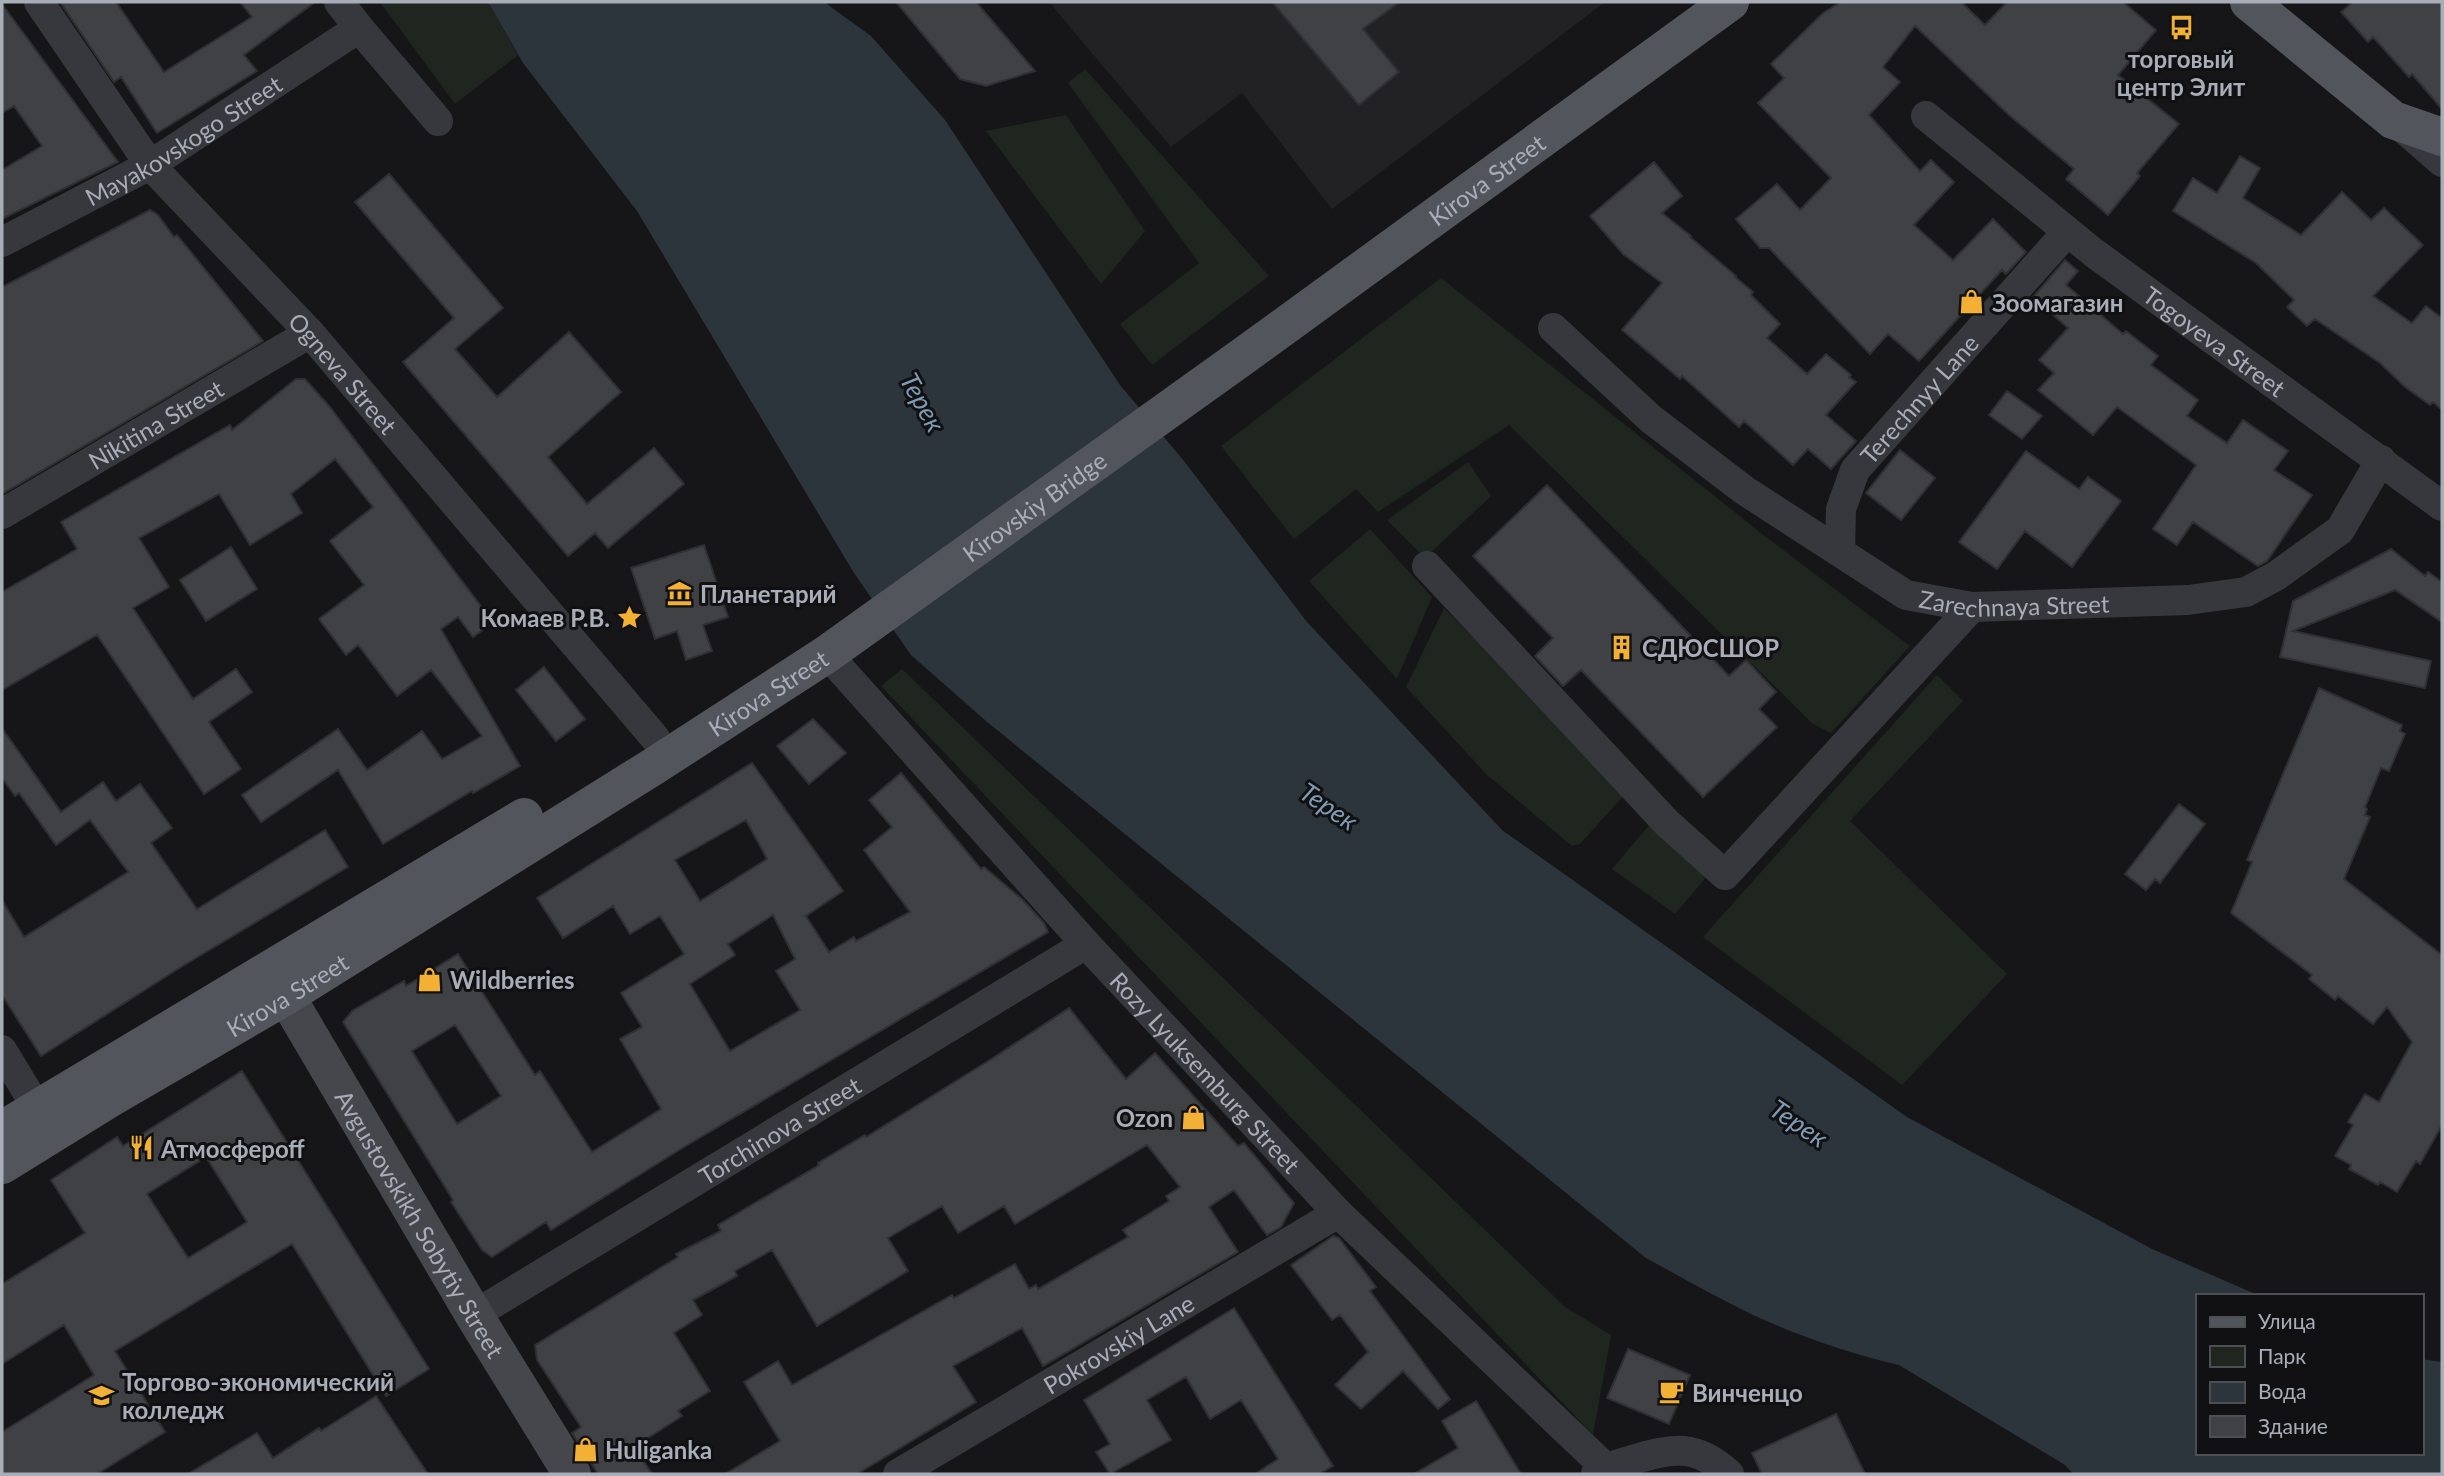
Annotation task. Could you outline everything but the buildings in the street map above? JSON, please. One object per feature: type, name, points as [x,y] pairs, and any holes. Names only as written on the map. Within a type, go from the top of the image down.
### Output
[{"type":"main road","name":"Kirova Street","points":[[1242,357],[1730,2]]},
{"type":"main road","points":[[2249,2],[2393,120],[2442,137]]},
{"type":"main road","name":"Kirovskiy Bridge","points":[[835,649],[1242,357]]},
{"type":"main road","name":"Kirova Street","points":[[2,1166],[112,1097],[278,984],[655,738],[727,695],[835,649]]},
{"type":"main road","name":"Kirova Street","points":[[2,1130],[37,1108],[278,984],[639,775],[835,649]]},
{"type":"street","name":"Ogneva Street","points":[[39,2],[150,165],[310,333],[655,738]]},
{"type":"street","points":[[339,2],[438,121]]},
{"type":"street","name":"Mayakovskogo Street","points":[[2,242],[150,165],[359,28]]},
{"type":"street","name":"Togoyeva Street","points":[[1926,116],[2067,232],[2442,506]]},
{"type":"street","points":[[2393,120],[2442,162]]},
{"type":"street","name":"Terechnyy Lane","points":[[1840,552],[1841,509],[1854,470],[2067,232]]},
{"type":"street","name":"Zarechnaya Street","points":[[1553,328],[1651,419],[1744,490],[1906,595],[1972,607],[2188,600],[2218,598],[2246,592],[2276,576],[2340,530],[2381,460]]},
{"type":"street","name":"Nikitina Street","points":[[2,514],[310,333]]},
{"type":"street","points":[[1427,566],[1660,816],[1725,875],[1972,607]]},
{"type":"street","name":"Rozy Lyuksemburg Street","points":[[835,649],[1086,944],[1338,1213],[1601,1471]]},
{"type":"street","name":"Torchinova Street","points":[[474,1315],[1086,944]]},
{"type":"street","name":"Avgustovskikh Sobytiy Street","points":[[278,984],[474,1315],[572,1474]]},
{"type":"street","points":[[2,1050],[37,1108]]},
{"type":"street","name":"Pokrovskiy Lane","points":[[898,1474],[1338,1213]]},
{"type":"street","points":[[1601,1471],[1660,1451],[1677,1450],[1700,1453],[1729,1474]]},
{"type":"shaded area","points":[[1049,2],[1605,2],[1332,209],[1242,93],[1171,147]]},
{"type":"green space","points":[[380,2],[488,2],[518,55],[455,104]]},
{"type":"green space","points":[[1085,69],[1269,276],[1152,365],[1120,324],[1199,263],[1068,83]]},
{"type":"green space","points":[[1066,115],[1145,231],[1101,284],[986,131]]},
{"type":"green space","points":[[1441,278],[1761,533],[1910,646],[1831,733],[1813,724],[1509,425],[1378,512],[1356,489],[1294,539],[1221,446]]},
{"type":"green space","points":[[1468,462],[1491,496],[1425,558],[1387,520]]},
{"type":"green space","points":[[1370,529],[1432,597],[1397,679],[1309,581]]},
{"type":"green space","points":[[1444,608],[1627,792],[1580,844],[1572,846],[1487,775],[1406,687]]},
{"type":"green space","points":[[902,669],[1565,1307],[1611,1335],[1593,1435],[881,686]]},
{"type":"green space","points":[[1937,675],[1963,701],[1850,821],[2007,974],[1902,1085],[1703,937]]},
{"type":"green space","points":[[1651,823],[1708,875],[1675,914],[1612,869]]},
{"type":"water","name":"Терек","points":[[488,2],[824,2],[871,36],[945,120],[1120,385],[1184,461],[1307,622],[1502,830],[1907,1117],[2152,1249],[2255,1294],[2196,1294],[2196,1455],[2423,1455],[2423,1359],[2442,1362],[2442,1474],[2073,1474],[2065,1465],[1899,1365],[1824,1343],[1769,1322],[1646,1258],[986,721],[911,655],[854,573],[637,211],[523,63]]},
{"type":"place","name":"торговый центр Элит","points":[[2181,27]]},
{"type":"place","name":"Зоомагазин","points":[[1972,302]]},
{"type":"place","name":"Планетарий","points":[[680,593]]},
{"type":"place","name":"Комаев Р.В.","points":[[630,617]]},
{"type":"place","name":"СДЮСШОР","points":[[1622,647]]},
{"type":"place","name":"Wildberries","points":[[430,979]]},
{"type":"place","name":"Ozon","points":[[1193,1117]]},
{"type":"place","name":"Атмосферoff","points":[[141,1148]]},
{"type":"place","name":"Винченцо","points":[[1672,1392]]},
{"type":"place","name":"Торгово-экономический колледж","points":[[102,1395]]},
{"type":"place","name":"Huliganka","points":[[585,1449]]}]
